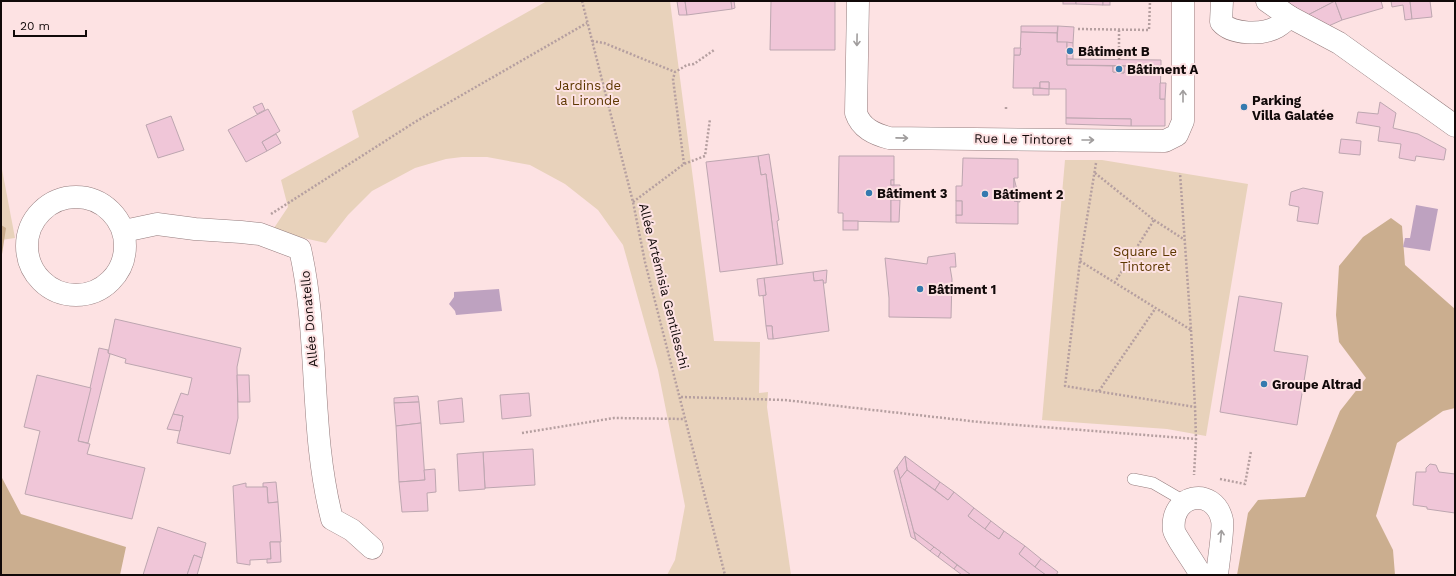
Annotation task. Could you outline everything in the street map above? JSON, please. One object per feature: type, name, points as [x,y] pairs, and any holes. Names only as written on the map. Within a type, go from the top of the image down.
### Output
[{"type":"street","name":"Rue Le Tintoret","points":[[858,1],[856,113],[863,126],[875,134],[889,138],[1165,141],[1177,135],[1183,121],[1182,1]]},
{"type":"street","points":[[1222,1],[1221,22],[1225,27],[1231,30],[1253,33],[1276,28],[1290,17]]},
{"type":"street","points":[[1267,1],[1290,17],[1339,43],[1455,126]]},
{"type":"street","points":[[70,196],[88,198],[103,204],[117,217],[124,231],[125,254],[118,273],[106,286],[91,294],[68,295],[48,288],[35,275],[29,262],[26,248],[28,231],[34,218],[44,208],[58,200],[70,196]]},
{"type":"street","name":"Allée Donatello","points":[[124,231],[157,224],[195,229],[241,232],[260,234],[300,249],[310,301],[317,426],[324,490],[332,519],[352,530],[372,548]]},
{"type":"street","points":[[1201,575],[1185,547],[1174,533],[1174,516],[1184,501],[1195,498],[1203,498],[1214,503],[1223,520],[1218,575]]},
{"type":"lane","points":[[1133,479],[1153,483],[1184,501]]},
{"type":"path","name":"Allée Artémisia Gentileschi","points":[[582,1],[633,202],[645,262],[681,397],[685,419],[725,575]]},
{"type":"path","points":[[1078,29],[1149,30],[1150,1]]},
{"type":"path","points":[[241,232],[415,122],[587,23]]},
{"type":"path","points":[[1118,60],[1119,30]]},
{"type":"path","points":[[592,41],[604,43],[675,72]]},
{"type":"path","points":[[684,164],[673,79],[675,72],[687,65],[694,64],[714,50]]},
{"type":"path","points":[[633,202],[684,164],[705,156],[710,119]]},
{"type":"path","points":[[1097,160],[1080,261],[1065,386],[1195,407]]},
{"type":"path","points":[[1095,173],[1154,220],[1185,240]]},
{"type":"path","points":[[1180,173],[1195,407],[1196,439],[1194,476]]},
{"type":"path","points":[[1115,282],[1154,220]]},
{"type":"path","points":[[1080,261],[1191,330]]},
{"type":"path","points":[[1099,391],[1156,308]]},
{"type":"path","points":[[681,397],[785,400],[979,422],[1196,439]]},
{"type":"path","points":[[522,433],[614,418],[685,419]]},
{"type":"path","points":[[1218,478],[1245,484],[1251,451]]},
{"type":"green space","name":"Jardins de la Lironde","points":[[547,1],[670,1],[714,341],[760,342],[759,393],[768,392],[767,407],[791,575],[667,575],[675,560],[685,506],[658,370],[623,245],[598,210],[565,184],[530,165],[487,157],[462,157],[446,159],[415,168],[372,191],[348,215],[326,243],[272,231],[288,207],[281,180],[359,137],[352,111]]},
{"type":"green space","name":"Square Le Tintoret","points":[[1065,160],[1102,160],[1248,184],[1206,436],[1167,429],[1042,420]]},
{"type":"green space","points":[[1,164],[15,238],[1,240]]},
{"type":"shaded area","points":[[1416,205],[1438,209],[1430,251],[1403,247],[1405,238],[1410,238]]},
{"type":"shaded area","points":[[1391,218],[1402,226],[1405,265],[1455,309],[1455,408],[1443,411],[1397,443],[1376,516],[1393,550],[1395,575],[1237,575],[1248,513],[1258,500],[1305,497],[1340,411],[1366,378],[1339,342],[1336,315],[1339,266],[1363,237]]},
{"type":"shaded area","points":[[1,225],[6,228],[1,261]]},
{"type":"shaded area","points":[[499,289],[502,311],[456,315],[455,311],[449,304],[454,297],[454,292]]},
{"type":"shaded area","points":[[1,476],[21,514],[126,547],[120,575],[1,575]]},
{"type":"building","points":[[677,1],[685,1],[687,15],[679,15]]},
{"type":"building","points":[[685,1],[731,1],[732,9],[687,15]]},
{"type":"building","points":[[731,1],[734,1],[735,8],[732,9]]},
{"type":"building","points":[[771,1],[835,1],[835,50],[770,50]]},
{"type":"building","points":[[1063,1],[1076,1],[1076,4],[1063,4]]},
{"type":"building","points":[[1076,1],[1103,1],[1103,5],[1076,4]]},
{"type":"building","points":[[1103,1],[1110,1],[1110,5],[1103,5]]},
{"type":"building","points":[[1287,1],[1335,1],[1306,16]]},
{"type":"building","points":[[1335,1],[1342,20],[1324,28],[1306,16]]},
{"type":"building","points":[[1335,1],[1381,1],[1383,8],[1342,20]]},
{"type":"building","points":[[1391,1],[1410,1],[1412,19],[1405,20],[1403,5],[1392,7]]},
{"type":"building","points":[[1410,1],[1430,1],[1432,17],[1412,19]]},
{"type":"building","points":[[1021,26],[1058,26],[1057,33],[1021,32]]},
{"type":"building","points":[[1058,26],[1074,27],[1073,43],[1057,42]]},
{"type":"building","points":[[1021,32],[1057,33],[1057,42],[1067,42],[1067,65],[1113,66],[1113,72],[1124,73],[1124,66],[1161,66],[1160,99],[1165,99],[1165,126],[1131,126],[1131,119],[1066,118],[1066,89],[1049,89],[1049,82],[1040,82],[1040,88],[1013,88],[1014,55],[1020,55]]},
{"type":"building","name":"Bâtiment B","points":[[1067,42],[1073,43],[1073,59],[1067,59]]},
{"type":"building","points":[[1014,48],[1021,48],[1020,55],[1014,55]]},
{"type":"building","points":[[1067,59],[1161,60],[1161,66],[1067,65]]},
{"type":"building","name":"Bâtiment A","points":[[1113,66],[1124,66],[1124,73],[1113,72]]},
{"type":"building","points":[[1040,82],[1049,82],[1049,89],[1040,88]]},
{"type":"building","points":[[1160,83],[1166,83],[1165,99],[1160,99]]},
{"type":"building","points":[[1033,88],[1049,89],[1049,95],[1033,95]]},
{"type":"building","points":[[1380,102],[1396,113],[1393,128],[1418,134],[1446,149],[1444,160],[1416,156],[1415,161],[1399,158],[1401,144],[1378,141],[1380,127],[1356,123],[1358,112],[1378,114]]},
{"type":"building","points":[[262,103],[265,110],[257,114],[253,107]]},
{"type":"building","points":[[268,109],[280,131],[262,142],[267,151],[246,162],[228,130]]},
{"type":"building","points":[[171,116],[184,150],[158,158],[146,125]]},
{"type":"building","points":[[1066,118],[1131,119],[1131,126],[1066,124]]},
{"type":"building","points":[[276,134],[281,143],[267,151],[262,142]]},
{"type":"building","points":[[1341,139],[1361,141],[1360,155],[1339,153]]},
{"type":"building","points":[[769,154],[779,220],[777,221],[783,264],[777,265],[766,174],[761,175],[758,156]]},
{"type":"building","points":[[758,156],[761,175],[766,174],[777,265],[720,272],[706,162]]},
{"type":"building","name":"Bâtiment 3","points":[[839,156],[894,156],[894,180],[891,180],[891,185],[900,185],[900,200],[891,200],[891,222],[843,221],[843,213],[838,213]]},
{"type":"building","name":"Bâtiment 2","points":[[963,158],[1018,159],[1018,178],[1014,178],[1014,201],[1018,201],[1018,224],[956,223],[956,215],[962,215],[962,201],[956,201],[956,186],[962,186]]},
{"type":"building","points":[[1014,178],[1020,202],[1014,201]]},
{"type":"building","points":[[891,180],[894,180],[894,185],[891,185]]},
{"type":"building","points":[[1303,188],[1323,192],[1318,224],[1297,221],[1299,207],[1289,205],[1291,192]]},
{"type":"building","points":[[891,200],[900,200],[899,222],[891,222]]},
{"type":"building","points":[[956,201],[962,201],[962,215],[956,215]]},
{"type":"building","points":[[843,221],[858,221],[858,230],[843,230]]},
{"type":"building","name":"Bâtiment 1","points":[[955,253],[956,267],[950,267],[952,279],[951,318],[889,317],[889,298],[885,258],[927,264],[928,257]]},
{"type":"building","points":[[827,270],[826,283],[823,283],[823,280],[814,281],[813,272]]},
{"type":"building","points":[[813,272],[814,281],[823,280],[829,331],[773,339],[772,326],[766,326],[763,296],[766,295],[764,278]]},
{"type":"building","points":[[764,278],[766,295],[759,296],[757,279]]},
{"type":"building","name":"Groupe Altrad","points":[[1239,296],[1282,303],[1274,351],[1308,356],[1297,425],[1220,412]]},
{"type":"building","points":[[115,319],[241,348],[237,367],[238,418],[230,454],[177,443],[183,416],[173,414],[181,393],[188,395],[192,378],[125,363],[126,359],[108,353]]},
{"type":"building","points":[[766,326],[772,326],[773,339],[768,339]]},
{"type":"building","points":[[99,348],[108,350],[108,353],[110,354],[88,443],[78,441]]},
{"type":"building","points":[[37,375],[91,388],[78,441],[90,444],[87,454],[145,468],[132,519],[25,494],[40,431],[24,427]]},
{"type":"building","points":[[237,375],[249,375],[250,402],[238,402]]},
{"type":"building","points":[[529,393],[531,416],[502,419],[500,395]]},
{"type":"building","points":[[418,396],[419,402],[394,403],[394,398]]},
{"type":"building","points":[[462,398],[464,422],[440,424],[438,401]]},
{"type":"building","points":[[419,402],[421,423],[396,426],[394,403]]},
{"type":"building","points":[[173,414],[183,416],[180,431],[167,429]]},
{"type":"building","points":[[421,423],[425,480],[399,482],[396,426]]},
{"type":"building","points":[[533,449],[535,485],[485,488],[483,452]]},
{"type":"building","points":[[483,452],[485,489],[459,491],[457,454]]},
{"type":"building","points":[[905,456],[940,482],[935,490],[907,470]]},
{"type":"building","points":[[905,456],[907,470],[900,479],[897,467]]},
{"type":"building","points":[[1430,464],[1436,465],[1439,472],[1455,474],[1455,513],[1427,509],[1427,507],[1413,505],[1416,472],[1426,472],[1426,468]]},
{"type":"building","points":[[897,467],[916,540],[911,537],[894,471]]},
{"type":"building","points":[[435,469],[436,492],[427,493],[428,511],[402,512],[399,482],[425,480],[424,470]]},
{"type":"building","points":[[907,470],[948,500],[954,492],[974,508],[968,516],[999,539],[1004,531],[1025,546],[1019,554],[1046,575],[971,575],[914,532],[900,479]]},
{"type":"building","points":[[276,482],[278,502],[268,503],[267,487],[263,487],[263,483]]},
{"type":"building","points":[[940,482],[954,492],[948,500],[935,490]]},
{"type":"building","points":[[246,483],[246,487],[267,487],[268,503],[278,502],[281,542],[270,542],[271,559],[250,560],[250,565],[237,563],[233,486]]},
{"type":"building","points":[[974,508],[991,521],[985,529],[968,516]]},
{"type":"building","points":[[991,521],[1004,531],[999,539],[985,529]]},
{"type":"building","points":[[158,527],[206,543],[202,558],[194,555],[187,575],[143,575]]},
{"type":"building","points":[[914,532],[934,547],[930,551],[916,540]]},
{"type":"building","points":[[270,542],[280,542],[281,562],[267,563],[267,559],[271,559]]},
{"type":"building","points":[[1025,546],[1041,559],[1035,567],[1019,554]]},
{"type":"building","points":[[934,547],[941,552],[938,557],[930,551]]},
{"type":"building","points":[[941,552],[957,565],[954,569],[938,557]]},
{"type":"building","points":[[194,555],[202,558],[197,575],[187,575]]},
{"type":"building","points":[[1041,559],[1058,572],[1056,575],[1046,575],[1035,567]]},
{"type":"building","points":[[957,565],[971,575],[962,575],[954,569]]},
{"type":"place","name":"Bâtiment B","points":[[1070,51]]},
{"type":"place","name":"Bâtiment A","points":[[1119,69]]},
{"type":"place","name":"Parking Villa Galatée","points":[[1244,107]]},
{"type":"place","name":"Bâtiment 3","points":[[869,193]]},
{"type":"place","name":"Bâtiment 2","points":[[985,194]]},
{"type":"place","name":"Bâtiment 1","points":[[920,289]]},
{"type":"place","name":"Groupe Altrad","points":[[1264,384]]}]
